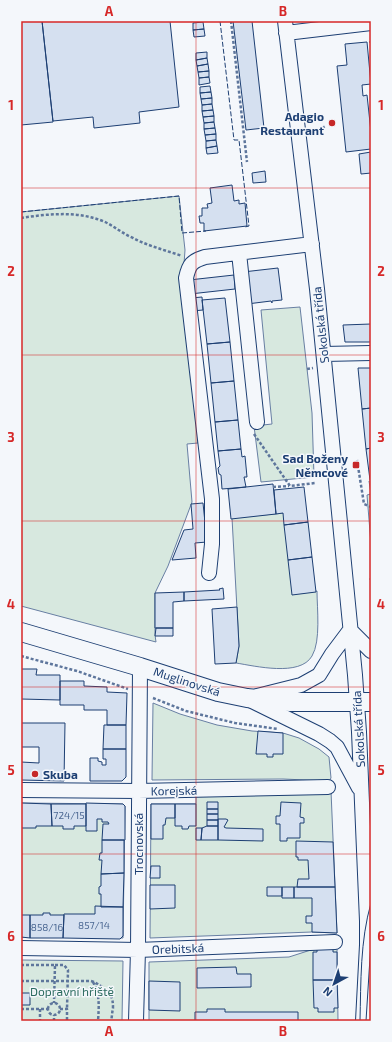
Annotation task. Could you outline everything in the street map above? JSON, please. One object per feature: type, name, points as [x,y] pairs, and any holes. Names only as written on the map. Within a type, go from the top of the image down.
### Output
[{"type":"main road","name":"Muglinovská","points":[[21,632],[218,692],[247,698],[290,702],[364,702]]},
{"type":"street","points":[[286,27],[371,23]]},
{"type":"street","name":"Sokolská třída","points":[[286,27],[324,354],[350,630],[354,664],[364,702],[361,792],[367,945],[363,1021]]},
{"type":"street","points":[[209,573],[212,544],[212,500],[186,278],[188,269],[195,260],[205,257],[312,244]]},
{"type":"street","points":[[239,253],[257,422]]},
{"type":"street","points":[[324,354],[371,353]]},
{"type":"street","points":[[247,698],[300,685],[320,675],[332,654],[350,630],[371,651]]},
{"type":"street","name":"Trocnovská","points":[[136,1021],[140,667]]},
{"type":"street","points":[[247,698],[320,734],[330,741],[337,747],[361,792]]},
{"type":"street","points":[[361,792],[371,772]]},
{"type":"street","name":"Korejská","points":[[21,790],[138,791],[328,787]]},
{"type":"street","points":[[367,945],[371,916]]},
{"type":"street","name":"Orebitská","points":[[21,948],[138,950],[335,942]]},
{"type":"path","points":[[231,21],[247,162]]},
{"type":"path","points":[[322,128],[326,126]]},
{"type":"path","points":[[21,218],[61,214],[100,220],[146,244],[195,260]]},
{"type":"path","points":[[357,460],[364,504],[371,507]]},
{"type":"path","points":[[273,487],[290,486]]},
{"type":"path","points":[[21,656],[77,672],[140,693],[186,711],[235,723],[281,729]]},
{"type":"path","points":[[21,965],[62,965],[66,968],[68,972],[67,1021]]},
{"type":"path","points":[[54,1003],[55,965]]},
{"type":"path","points":[[21,981],[93,982],[106,991],[112,998],[113,1003],[111,1021]]},
{"type":"path","points":[[93,982],[99,998],[98,1021]]},
{"type":"path","points":[[48,1009],[50,1005],[54,1003]]},
{"type":"path","points":[[54,1003],[59,1006],[60,1009]]},
{"type":"path","points":[[21,1009],[48,1009]]},
{"type":"path","points":[[40,1009],[40,1021]]},
{"type":"path","points":[[48,1009],[51,1014],[54,1015]]},
{"type":"path","points":[[60,1009],[67,1009]]},
{"type":"path","points":[[54,1015],[59,1013],[60,1009]]},
{"type":"path","points":[[54,1015],[54,1021]]},
{"type":"green space","points":[[179,196],[185,250],[184,264],[198,443],[187,444],[192,502],[168,566],[155,593],[156,642],[21,606],[21,212]]},
{"type":"green space","points":[[300,307],[312,413],[314,477],[261,482],[254,426],[272,424],[261,310]]},
{"type":"green space","points":[[369,481],[371,481],[371,494]]},
{"type":"green space","points":[[371,494],[371,544],[367,495]]},
{"type":"green space","points":[[284,513],[293,594],[317,591],[318,633],[315,650],[306,662],[298,666],[288,668],[265,668],[236,663],[239,646],[232,518]]},
{"type":"green space","points":[[153,703],[180,714],[217,725],[252,731],[283,733],[299,738],[319,749],[329,757],[331,778],[329,781],[283,779],[152,780]]},
{"type":"green space","points":[[331,791],[337,933],[312,932],[150,938],[151,804],[196,804],[196,792]]},
{"type":"green space","points":[[21,803],[123,804],[125,806],[123,938],[21,937]]},
{"type":"green space","points":[[317,948],[337,948],[338,1021],[149,1021],[149,962],[289,957]]},
{"type":"green space","name":"Dopravní hřiště","points":[[21,960],[123,961],[122,1021],[21,1021]]},
{"type":"building","points":[[21,21],[42,21],[53,122],[21,125]]},
{"type":"building","points":[[42,21],[170,21],[179,107],[139,112],[140,123],[94,128],[93,117],[53,121]]},
{"type":"building","points":[[233,21],[252,21],[264,128],[246,130]]},
{"type":"building","points":[[203,22],[204,29],[193,30],[193,23]]},
{"type":"building","points":[[204,29],[205,36],[194,37],[193,30]]},
{"type":"building","points":[[367,42],[371,84],[362,85],[363,96],[367,95],[371,132],[371,149],[346,152],[337,66],[347,65],[345,44]]},
{"type":"building","points":[[207,52],[207,58],[196,60],[196,53]]},
{"type":"building","points":[[207,58],[208,64],[197,66],[196,60]]},
{"type":"building","points":[[208,64],[209,71],[198,72],[197,66]]},
{"type":"building","points":[[209,71],[209,77],[199,78],[198,72]]},
{"type":"building","points":[[209,77],[210,83],[199,85],[199,78]]},
{"type":"building","points":[[210,86],[211,92],[200,93],[200,87]]},
{"type":"building","points":[[211,92],[212,98],[201,99],[200,93]]},
{"type":"building","points":[[212,98],[212,104],[202,105],[201,99]]},
{"type":"building","points":[[212,104],[213,110],[202,111],[202,105]]},
{"type":"building","points":[[213,110],[214,116],[203,117],[202,111]]},
{"type":"building","points":[[214,116],[214,122],[204,123],[203,117]]},
{"type":"building","points":[[214,122],[215,128],[204,129],[204,123]]},
{"type":"building","points":[[215,128],[216,134],[205,135],[204,129]]},
{"type":"building","points":[[216,134],[216,140],[206,141],[205,135]]},
{"type":"building","points":[[216,140],[217,146],[206,148],[206,141]]},
{"type":"building","points":[[217,146],[218,153],[207,154],[206,148]]},
{"type":"building","points":[[371,152],[371,173],[361,174],[359,154]]},
{"type":"building","points":[[265,171],[266,182],[253,183],[252,173]]},
{"type":"building","points":[[232,185],[234,201],[239,200],[239,204],[245,203],[247,226],[204,231],[204,223],[200,223],[199,216],[202,216],[202,208],[208,208],[207,204],[212,203],[210,188]]},
{"type":"building","points":[[278,268],[282,300],[272,301],[272,303],[271,301],[247,304],[243,272]]},
{"type":"building","points":[[234,275],[235,289],[190,294],[189,280]]},
{"type":"building","points":[[202,297],[203,310],[192,311],[191,298]]},
{"type":"building","points":[[225,298],[230,342],[207,344],[202,300]]},
{"type":"building","points":[[371,324],[371,342],[345,342],[343,325]]},
{"type":"building","points":[[230,342],[234,381],[211,383],[207,344]]},
{"type":"building","points":[[358,368],[371,368],[371,408],[362,409]]},
{"type":"building","points":[[234,381],[238,420],[215,422],[211,383]]},
{"type":"building","points":[[371,408],[371,448],[366,449],[362,409]]},
{"type":"building","points":[[238,420],[241,449],[218,451],[215,422]]},
{"type":"building","points":[[371,448],[371,480],[370,480],[366,449]]},
{"type":"building","points":[[241,449],[242,457],[245,456],[247,477],[244,477],[246,487],[222,489],[221,475],[219,474],[218,468],[220,466],[218,451]]},
{"type":"building","points":[[273,484],[276,514],[231,519],[228,489]]},
{"type":"building","points":[[304,487],[308,522],[284,525],[283,513],[276,514],[274,490]]},
{"type":"building","points":[[203,503],[207,542],[195,543],[196,558],[172,560],[184,530],[193,529],[191,504]]},
{"type":"building","points":[[308,522],[312,557],[288,560],[284,525]]},
{"type":"building","points":[[312,557],[316,592],[292,595],[288,560]]},
{"type":"building","points":[[223,588],[224,599],[184,601],[184,592],[220,590],[219,589]]},
{"type":"building","points":[[184,592],[184,601],[173,602],[173,628],[155,628],[155,593]]},
{"type":"building","points":[[237,607],[239,646],[236,663],[215,664],[212,609]]},
{"type":"building","points":[[156,628],[173,628],[173,636],[155,636]]},
{"type":"building","points":[[21,669],[37,669],[36,675],[60,675],[60,700],[21,699]]},
{"type":"building","points":[[60,681],[84,681],[84,686],[107,687],[107,692],[127,693],[126,725],[107,725],[107,710],[84,710],[84,705],[60,705]]},
{"type":"building","points":[[21,723],[65,723],[64,781],[21,780],[21,762],[39,763],[39,747],[21,747]]},
{"type":"building","points":[[104,725],[126,725],[126,749],[103,749]]},
{"type":"building","points":[[258,731],[283,733],[283,754],[273,754],[273,757],[267,757],[267,754],[256,754]]},
{"type":"building","points":[[103,749],[126,749],[126,777],[122,781],[90,781],[90,758],[98,758],[98,761],[102,762],[102,765],[106,765],[106,759],[103,759]]},
{"type":"building","points":[[207,802],[218,802],[218,809],[207,809]]},
{"type":"building","points":[[281,802],[301,803],[300,817],[304,818],[304,823],[300,823],[300,838],[287,838],[287,841],[280,841],[280,824],[276,824],[276,816],[280,816]]},
{"type":"building","points":[[21,803],[51,804],[52,826],[21,828]]},
{"type":"building","points":[[86,803],[123,804],[125,806],[125,840],[102,840],[103,824],[109,824],[108,822],[102,822],[102,819],[97,819],[97,831],[86,831]]},
{"type":"building","points":[[51,804],[86,804],[86,826],[74,826],[74,829],[63,829],[63,826],[52,826]]},
{"type":"building","points":[[151,804],[175,804],[175,818],[166,818],[165,825],[163,825],[163,839],[151,839]]},
{"type":"building","points":[[175,804],[196,804],[196,826],[189,826],[188,829],[182,829],[182,826],[175,826]]},
{"type":"building","points":[[207,809],[218,809],[218,814],[207,814]]},
{"type":"building","points":[[207,814],[218,814],[218,820],[207,820]]},
{"type":"building","points":[[218,819],[228,820],[224,827],[226,828],[263,829],[263,841],[218,840]]},
{"type":"building","points":[[207,820],[218,820],[218,826],[207,826]]},
{"type":"building","points":[[207,826],[218,826],[218,840],[201,840],[202,828]]},
{"type":"building","points":[[196,828],[202,828],[201,840],[196,840]]},
{"type":"building","points":[[102,840],[124,840],[124,873],[101,874],[102,860],[99,860],[100,853],[102,853]]},
{"type":"building","points":[[296,841],[333,842],[335,887],[297,887],[298,879],[309,879],[308,860],[298,860],[298,857],[296,857]]},
{"type":"building","points":[[151,866],[160,866],[160,878],[150,878]]},
{"type":"building","points":[[124,873],[123,907],[101,907],[101,894],[99,894],[99,887],[101,886],[101,874]]},
{"type":"building","points":[[150,885],[175,885],[175,908],[150,909]]},
{"type":"building","points":[[267,887],[282,887],[282,896],[267,896]]},
{"type":"building","points":[[282,887],[294,887],[294,898],[282,898]]},
{"type":"building","points":[[294,887],[335,887],[337,933],[312,932],[312,923],[306,923],[306,916],[312,916],[312,898],[294,898]]},
{"type":"building","points":[[95,906],[123,907],[123,936],[120,939],[63,938],[64,914],[95,914]]},
{"type":"building","points":[[43,913],[50,913],[50,915],[64,915],[63,938],[30,938],[30,915],[43,915]]},
{"type":"building","points":[[21,915],[30,915],[30,938],[21,937]]},
{"type":"building","points":[[317,948],[333,948],[333,952],[337,952],[337,980],[313,980],[313,952],[317,952]]},
{"type":"building","points":[[236,967],[237,974],[251,974],[251,987],[197,988],[197,968]]},
{"type":"building","points":[[313,980],[337,980],[338,1008],[334,1008],[334,1012],[318,1012],[318,1008],[314,1008]]},
{"type":"building","points":[[149,981],[180,982],[180,1011],[149,1010]]},
{"type":"building","points":[[21,993],[30,993],[30,1005],[21,1005]]},
{"type":"building","points":[[207,1009],[225,1009],[225,1012],[298,1012],[298,1021],[195,1021],[195,1012],[207,1012]]},
{"type":"tram line","points":[[360,1021],[363,947],[367,917],[371,903]]},
{"type":"tram line","points":[[366,1021],[371,942]]},
{"type":"fence","points":[[220,21],[234,140],[239,140],[249,226],[245,227]]},
{"type":"fence","points":[[21,212],[179,196],[182,233],[206,231]]},
{"type":"place","name":"Adagio Restaurant","points":[[332,123]]},
{"type":"place","name":"Sad Boženy Němcové","points":[[356,465]]},
{"type":"place","name":"Skuba","points":[[35,774]]}]
